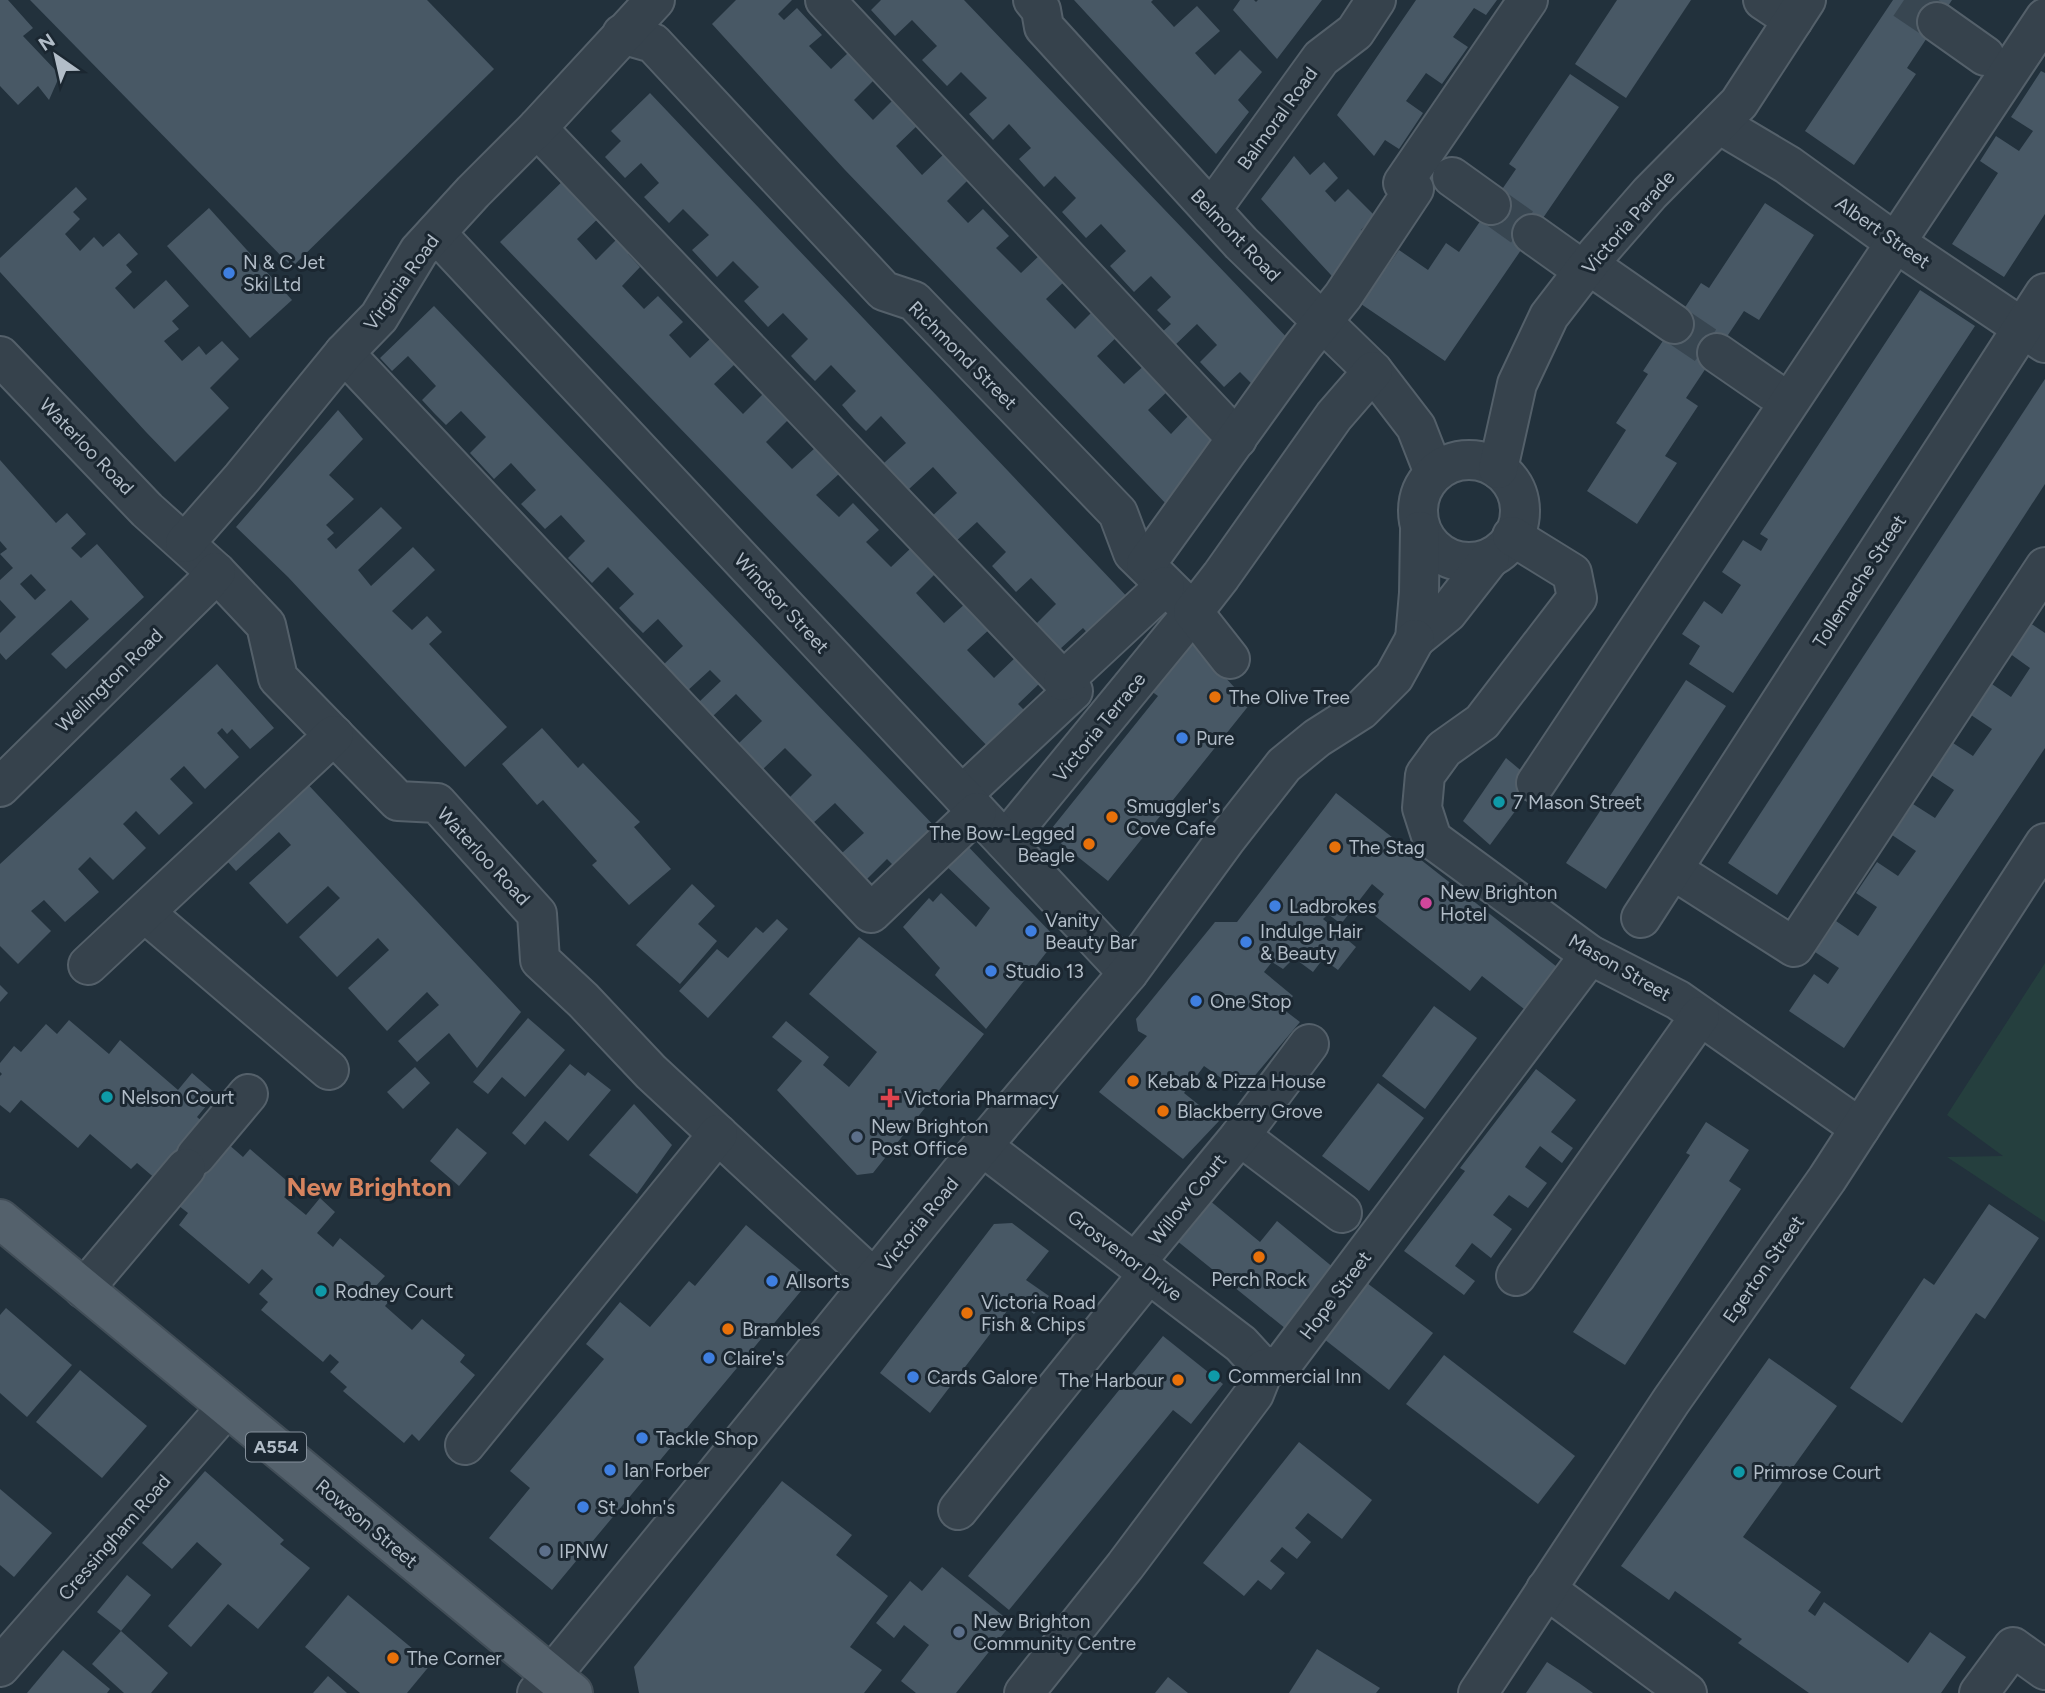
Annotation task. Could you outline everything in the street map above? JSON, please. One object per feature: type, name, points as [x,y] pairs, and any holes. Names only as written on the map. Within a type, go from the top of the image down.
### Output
[{"type":"main road","name":"Rowson Street","points":[[0,1219],[227,1407],[554,1687]]},
{"type":"street","name":"Virginia Road","points":[[185,543],[344,353],[379,317],[419,251],[655,0]]},
{"type":"street","points":[[825,0],[1237,439]]},
{"type":"street","name":"Belmont Road","points":[[1033,0],[1041,10],[1044,27],[1241,243],[1373,371],[1416,427],[1434,472]]},
{"type":"street","name":"Balmoral Road","points":[[1211,210],[1321,58],[1355,32],[1376,0]]},
{"type":"street","points":[[1063,681],[1156,575],[1237,439],[1303,346],[1324,322],[1414,189],[1403,183],[1528,0]]},
{"type":"street","name":"Victoria Parade","points":[[1498,469],[1517,384],[1549,316],[1650,193],[1739,103],[1788,7]]},
{"type":"street","points":[[1536,783],[2045,19]]},
{"type":"street","points":[[1937,22],[1985,56]]},
{"type":"street","name":"Richmond Street","points":[[622,34],[653,43],[884,291],[914,301],[1118,513],[1133,553],[1193,612],[1230,659]]},
{"type":"street","name":"Albert Street","points":[[1719,124],[1788,165],[1896,243],[2034,335]]},
{"type":"street","points":[[344,353],[871,913],[1073,691],[537,128]]},
{"type":"street","points":[[1452,177],[1491,205]]},
{"type":"street","name":"Windsor Street","points":[[436,233],[1128,973]]},
{"type":"street","points":[[1532,234],[1674,324]]},
{"type":"street","name":"Tollemache Street","points":[[1641,918],[2034,335],[2045,293]]},
{"type":"street","points":[[1717,353],[1772,391]]},
{"type":"street","name":"Waterloo Road","points":[[0,356],[147,510],[216,572],[266,625],[278,678],[398,801],[437,803],[537,914],[540,960],[583,1000],[651,1072],[874,1279]]},
{"type":"street","points":[[1193,612],[1334,416],[1373,371]]},
{"type":"street","points":[[1471,459],[1485,462],[1509,479],[1518,498],[1520,514],[1517,527],[1501,547],[1472,562],[1457,561],[1434,549],[1420,531],[1417,508],[1422,488],[1434,472],[1449,463],[1471,459]]},
{"type":"street","name":"Victoria Road","points":[[1415,639],[1420,531]]},
{"type":"street","name":"Victoria Road","points":[[554,1687],[874,1279],[1128,973],[1284,765],[1317,738],[1361,710],[1394,677],[1415,639],[1447,613],[1501,547]]},
{"type":"street","name":"Mason Street","points":[[1501,547],[1572,573],[1577,598],[1482,722],[1444,749],[1425,775],[1422,808],[1432,839],[1590,955],[1678,1000],[1860,1128]]},
{"type":"street","points":[[1673,870],[1794,947],[2045,567]]},
{"type":"street","name":"Wellington Road","points":[[0,787],[216,572]]},
{"type":"street","name":"Victoria Terrace","points":[[1005,841],[1193,612]]},
{"type":"street","points":[[88,965],[334,735]]},
{"type":"street","name":"Egerton Street","points":[[1478,1693],[1671,1401],[1828,1179],[2045,843]]},
{"type":"street","points":[[145,913],[329,1070]]},
{"type":"street","name":"Hope Street","points":[[1264,1369],[1283,1363],[1590,955]]},
{"type":"street","points":[[1516,1276],[1700,1016]]},
{"type":"street","name":"Willow Court","points":[[958,1510],[1309,1044]]},
{"type":"street","points":[[84,1289],[248,1094]]},
{"type":"street","points":[[465,1446],[718,1135]]},
{"type":"street","name":"Willow Court","points":[[1240,1136],[1342,1213]]},
{"type":"street","name":"Grosvenor Drive","points":[[982,1146],[1241,1344],[1264,1369]]},
{"type":"street","points":[[1024,1693],[1125,1566],[1254,1394],[1264,1369]]},
{"type":"street","name":"Cressingham Road","points":[[6,1650],[227,1407]]},
{"type":"street","points":[[1546,1589],[1687,1693]]},
{"type":"street","points":[[1979,1693],[2013,1647],[2045,1670]]},
{"type":"green space","points":[[2045,963],[2045,1222],[1947,1157],[2003,1156],[1947,1115]]},
{"type":"building","points":[[0,0],[8,0],[33,28],[23,36],[60,75],[49,100],[38,86],[18,105],[0,86]]},
{"type":"building","points":[[30,0],[427,0],[494,69],[292,267]]},
{"type":"building","points":[[736,0],[792,0],[778,14],[784,20],[797,8],[822,35],[809,46],[831,69],[849,52],[875,79],[854,100],[873,120],[895,98],[920,123],[896,146],[922,175],[945,153],[969,179],[947,201],[968,223],[983,209],[1009,236],[996,248],[1021,273],[1042,253],[1067,279],[1046,299],[1075,329],[1097,307],[1122,332],[1097,356],[1124,384],[1147,363],[1171,388],[1148,410],[1171,434],[1189,415],[1215,442],[1195,461],[1206,473],[1170,508],[845,170],[712,24]]},
{"type":"building","points":[[881,0],[964,0],[1294,345],[1253,385],[1240,372],[1224,387],[1200,362],[1217,345],[1197,324],[1173,347],[1160,334],[1171,324],[1157,310],[1171,297],[1151,276],[1134,292],[1110,266],[1126,251],[1101,224],[1086,238],[1062,212],[1076,198],[1055,176],[1044,187],[1019,159],[1031,148],[1009,124],[993,140],[969,114],[987,98],[961,72],[947,86],[922,60],[937,46],[912,20],[895,36],[871,10]]},
{"type":"building","points":[[1074,0],[1153,0],[1151,2],[1174,27],[1197,6],[1220,31],[1195,53],[1215,75],[1240,50],[1262,72],[1238,100],[1249,112],[1216,154]]},
{"type":"building","points":[[1240,0],[1322,0],[1277,59],[1233,10]]},
{"type":"building","points":[[1416,0],[1497,0],[1486,15],[1474,8],[1453,37],[1468,47],[1442,84],[1426,73],[1406,101],[1423,113],[1399,149],[1385,140],[1374,156],[1337,115]]},
{"type":"building","points":[[1617,0],[1691,0],[1626,98],[1575,64]]},
{"type":"building","points":[[1893,0],[1952,0],[1907,68],[1916,74],[1854,165],[1805,131]]},
{"type":"building","points":[[2041,71],[2045,73],[2045,214],[2004,277],[1952,244],[1998,173],[1980,161],[1996,136],[2019,151],[2033,131],[2011,117]]},
{"type":"building","points":[[1570,74],[1619,107],[1445,361],[1361,304],[1399,250],[1428,270],[1446,243],[1459,252],[1516,169],[1509,164]]},
{"type":"building","points":[[650,93],[1133,603],[1094,640],[1083,628],[1059,650],[1035,625],[1056,604],[1031,578],[1016,592],[992,566],[1006,552],[977,522],[954,543],[930,518],[957,493],[933,467],[909,489],[884,463],[906,443],[881,416],[866,431],[854,419],[842,405],[856,391],[831,365],[815,381],[802,368],[791,356],[808,339],[783,313],[768,327],[744,301],[759,287],[733,261],[717,277],[692,250],[709,235],[683,209],[669,223],[644,197],[659,183],[641,163],[625,178],[605,157],[621,141],[611,131]]},
{"type":"building","points":[[1294,156],[1310,175],[1324,162],[1338,178],[1325,191],[1335,202],[1348,189],[1375,216],[1361,230],[1374,243],[1342,287],[1261,199]]},
{"type":"building","points":[[571,173],[607,210],[577,239],[596,260],[624,232],[636,245],[628,254],[640,267],[622,286],[644,309],[658,296],[683,322],[669,335],[690,358],[711,338],[735,364],[714,384],[743,414],[765,392],[790,418],[766,442],[792,469],[815,448],[840,473],[816,495],[839,517],[853,503],[879,530],[866,542],[891,567],[912,547],[937,572],[916,593],[944,623],[967,602],[992,627],[967,650],[994,678],[1017,656],[1041,682],[1018,704],[1031,717],[994,753],[500,242]]},
{"type":"building","points":[[76,187],[87,199],[73,212],[80,219],[65,234],[80,251],[94,237],[103,247],[119,233],[138,254],[126,265],[132,272],[115,288],[134,309],[166,280],[189,306],[172,321],[179,329],[164,341],[182,361],[199,346],[206,355],[222,341],[239,359],[210,388],[229,408],[175,462],[0,272],[0,258]]},
{"type":"building","points":[[1765,203],[1814,235],[1759,320],[1744,311],[1686,398],[1698,406],[1665,456],[1677,463],[1637,524],[1587,491],[1626,430],[1616,423],[1648,374],[1643,371],[1701,283],[1709,288]]},
{"type":"building","name":"N & C Jet Ski Ltd","points":[[209,208],[292,300],[250,338],[167,246]]},
{"type":"building","points":[[1920,290],[1975,326],[1733,693],[1689,664],[1700,646],[1682,634],[1704,601],[1722,614],[1741,585],[1722,572],[1743,540],[1761,551],[1768,539],[1760,534]]},
{"type":"building","points":[[434,306],[943,835],[902,874],[887,859],[867,879],[842,853],[864,833],[835,803],[812,824],[788,799],[812,775],[785,748],[763,769],[738,744],[762,721],[736,694],[713,716],[699,702],[721,681],[710,670],[686,692],[662,666],[683,646],[658,619],[643,633],[631,621],[619,608],[634,594],[608,567],[592,583],[568,558],[585,541],[561,515],[545,529],[521,504],[536,490],[511,463],[494,479],[470,453],[486,437],[461,411],[446,425],[434,413],[422,400],[436,386],[408,356],[392,371],[380,358]]},
{"type":"building","points":[[2045,379],[2045,484],[1777,895],[1728,863]]},
{"type":"building","points":[[338,410],[363,439],[329,475],[354,499],[326,525],[334,533],[327,539],[336,549],[381,507],[402,528],[358,570],[371,586],[413,547],[435,570],[392,611],[412,630],[427,616],[442,632],[429,644],[507,727],[465,767],[288,577],[236,527]]},
{"type":"building","points":[[0,460],[56,523],[67,513],[86,534],[71,548],[81,558],[97,544],[144,597],[66,669],[51,654],[89,619],[71,600],[6,660],[0,653],[0,633],[16,617],[0,600],[0,580],[13,568],[0,554],[7,549],[0,541]],"holes":[[[31,574],[46,590],[35,600],[20,584]]]},
{"type":"building","points":[[2030,623],[2045,633],[2045,748],[1844,1048],[1789,1011],[1814,974],[1828,984],[1839,968],[1815,952],[1836,921],[1858,936],[1877,907],[1856,893],[1877,862],[1898,876],[1916,851],[1892,835],[1913,804],[1935,818],[1954,790],[1931,775],[1953,743],[1973,756],[1992,729],[1968,713],[1989,682],[2011,697],[2030,668],[2009,653]]},
{"type":"building","points":[[1193,643],[1250,704],[1108,881],[1048,833],[1158,696],[1151,691]]},
{"type":"building","points":[[217,664],[274,728],[250,749],[232,729],[227,734],[222,728],[217,733],[239,757],[205,789],[184,766],[170,779],[193,803],[159,835],[136,811],[123,824],[146,848],[113,880],[90,857],[78,869],[99,892],[65,922],[44,900],[31,911],[51,931],[18,964],[0,946],[0,864]]},
{"type":"building","points":[[1686,680],[1726,706],[1606,889],[1566,863]]},
{"type":"building","points":[[542,728],[578,768],[583,763],[640,822],[634,827],[671,869],[629,905],[592,865],[597,861],[543,800],[537,805],[502,764]]},
{"type":"building","name":"7 Mason Street","points":[[1506,758],[1536,783],[1490,845],[1463,821]]},
{"type":"building","points":[[301,777],[521,1012],[477,1068],[449,1033],[417,1062],[398,1041],[439,1005],[427,992],[387,1031],[348,988],[389,950],[378,938],[337,977],[299,937],[340,898],[328,886],[287,924],[249,883],[291,845],[279,832],[236,871],[218,851]]},
{"type":"building","points":[[1336,793],[1566,974],[1533,1016],[1482,976],[1470,991],[1370,912],[1384,894],[1372,884],[1341,924],[1328,914],[1323,919],[1356,947],[1338,970],[1323,959],[1313,972],[1294,958],[1283,969],[1272,962],[1264,972],[1293,996],[1283,1009],[1300,1022],[1241,1092],[1204,1066],[1184,1093],[1219,1121],[1183,1159],[1099,1092],[1147,1036],[1138,1031],[1136,1019],[1215,922],[1237,922]]},
{"type":"building","points":[[960,838],[1057,939],[986,1029],[935,975],[940,968],[903,927],[929,898],[933,902],[941,893],[976,927],[990,908],[939,859]]},
{"type":"building","points":[[692,884],[715,906],[698,924],[717,941],[680,984],[636,945]]},
{"type":"building","points":[[777,919],[788,929],[708,1018],[679,991],[717,949],[728,958],[756,927],[763,933]]},
{"type":"building","points":[[859,937],[984,1034],[873,1173],[857,1175],[777,1090],[802,1061],[772,1037],[786,1021],[829,1057],[823,1065],[849,1087],[877,1052],[809,994]]},
{"type":"building","points":[[0,985],[8,993],[0,1002]]},
{"type":"building","points":[[1434,1006],[1477,1038],[1425,1109],[1382,1076]]},
{"type":"building","points":[[528,1018],[565,1050],[525,1097],[502,1077],[488,1094],[473,1082]]},
{"type":"building","name":"Rodney Court","points":[[69,1020],[109,1054],[120,1040],[178,1090],[192,1073],[216,1094],[197,1117],[243,1157],[250,1149],[294,1187],[284,1197],[306,1215],[320,1198],[335,1212],[317,1233],[333,1247],[340,1238],[385,1276],[375,1287],[390,1300],[385,1306],[412,1330],[422,1319],[465,1355],[460,1362],[475,1375],[419,1441],[412,1434],[404,1443],[343,1391],[347,1387],[330,1372],[339,1362],[330,1354],[323,1362],[261,1310],[268,1302],[259,1294],[273,1279],[262,1269],[249,1284],[179,1225],[188,1213],[137,1163],[131,1169],[90,1134],[78,1148],[21,1100],[10,1113],[0,1105],[0,1063],[14,1046],[21,1052],[46,1024],[57,1034]]},
{"type":"building","points":[[570,1064],[585,1076],[588,1072],[611,1090],[568,1141],[545,1121],[525,1145],[512,1133]]},
{"type":"building","points":[[415,1067],[430,1083],[403,1109],[387,1092]]},
{"type":"building","points":[[1536,1069],[1576,1100],[1551,1132],[1573,1148],[1562,1163],[1540,1146],[1531,1158],[1525,1167],[1547,1183],[1528,1208],[1509,1195],[1493,1215],[1512,1229],[1491,1258],[1472,1243],[1455,1266],[1475,1281],[1464,1295],[1404,1251],[1465,1171],[1460,1168]]},
{"type":"building","points":[[1378,1083],[1424,1118],[1369,1191],[1322,1156]]},
{"type":"building","points":[[634,1104],[672,1145],[637,1194],[589,1155]]},
{"type":"building","points":[[1706,1122],[1749,1150],[1729,1181],[1741,1189],[1625,1365],[1573,1332],[1690,1155],[1686,1153]]},
{"type":"building","points":[[457,1128],[487,1153],[459,1186],[430,1161]]},
{"type":"building","name":"Perch Rock","points":[[1209,1200],[1260,1242],[1277,1221],[1340,1273],[1291,1333],[1176,1240]]},
{"type":"building","points":[[1989,1204],[2039,1238],[1985,1319],[1976,1313],[1902,1423],[1850,1388],[1924,1278],[1934,1285]]},
{"type":"building","points":[[1012,1223],[1049,1251],[1026,1280],[1049,1296],[1034,1314],[1014,1299],[930,1413],[880,1373],[994,1224]]},
{"type":"building","points":[[746,1225],[811,1279],[552,1590],[489,1538],[530,1488],[510,1471],[604,1359],[586,1344],[620,1302],[650,1327],[689,1281],[695,1286]]},
{"type":"building","points":[[1367,1283],[1433,1333],[1389,1390],[1324,1339]]},
{"type":"building","points":[[6,1308],[72,1365],[27,1417],[0,1393],[0,1315]]},
{"type":"building","points":[[1163,1336],[1223,1384],[1191,1424],[1173,1410],[1009,1610],[968,1576]]},
{"type":"building","points":[[1444,1355],[1575,1456],[1538,1504],[1406,1404]]},
{"type":"building","name":"Primrose Court","points":[[1769,1358],[1837,1406],[1743,1537],[1821,1592],[1808,1611],[1815,1616],[1824,1602],[1908,1663],[1930,1632],[1966,1657],[1941,1693],[1809,1693],[1738,1643],[1742,1639],[1675,1591],[1669,1600],[1621,1566]]},
{"type":"building","points":[[80,1370],[147,1426],[102,1478],[36,1422]]},
{"type":"building","points":[[1299,1442],[1372,1500],[1342,1539],[1308,1513],[1295,1528],[1311,1542],[1297,1559],[1282,1547],[1270,1561],[1285,1573],[1271,1590],[1258,1580],[1244,1596],[1203,1563]]},
{"type":"building","points":[[205,1471],[284,1540],[280,1544],[310,1568],[258,1629],[228,1604],[191,1647],[168,1626],[222,1564],[197,1542],[172,1569],[142,1543]]},
{"type":"building","points":[[782,1481],[852,1535],[836,1555],[888,1596],[850,1647],[882,1670],[864,1693],[639,1693],[634,1667]]},
{"type":"building","points":[[0,1489],[52,1533],[14,1577],[0,1565]]},
{"type":"building","name":"New Brighton Community Centre","points":[[942,1567],[1012,1623],[956,1693],[916,1693],[901,1681],[929,1645],[904,1625],[894,1638],[876,1623],[910,1581],[922,1591]]},
{"type":"building","points":[[127,1575],[151,1595],[121,1631],[97,1612]]},
{"type":"building","points":[[348,1595],[431,1664],[407,1693],[360,1693],[305,1647]]},
{"type":"building","points":[[121,1631],[168,1673],[151,1693],[124,1693],[92,1664]]},
{"type":"building","points":[[1317,1649],[1380,1688],[1376,1693],[1289,1693]]},
{"type":"building","points":[[63,1650],[110,1689],[107,1693],[27,1693]]},
{"type":"building","points":[[1547,1662],[1579,1683],[1593,1693],[1526,1693]]},
{"type":"building","points":[[328,1676],[347,1693],[313,1693]]},
{"type":"building","points":[[1168,1677],[1188,1693],[1155,1693]]},
{"type":"tunnel","points":[[1904,0],[1937,22]]},
{"type":"tunnel","points":[[1491,205],[1532,234]]},
{"type":"tunnel","points":[[1674,324],[1717,353]]},
{"type":"place","name":"N & C Jet Ski Ltd","points":[[229,273]]},
{"type":"place","name":"The Olive Tree","points":[[1215,697]]},
{"type":"place","name":"Pure","points":[[1182,738]]},
{"type":"place","name":"7 Mason Street","points":[[1499,802]]},
{"type":"place","name":"Smuggler's Cove Cafe","points":[[1112,817]]},
{"type":"place","name":"The Bow-Legged Beagle","points":[[1089,844]]},
{"type":"place","name":"The Stag","points":[[1335,847]]},
{"type":"place","name":"New Brighton Hotel","points":[[1426,903]]},
{"type":"place","name":"Ladbrokes","points":[[1275,906]]},
{"type":"place","name":"Vanity Beauty Bar","points":[[1031,931]]},
{"type":"place","name":"Indulge Hair & Beauty","points":[[1246,942]]},
{"type":"place","name":"Studio 13","points":[[991,971]]},
{"type":"place","name":"One Stop","points":[[1196,1001]]},
{"type":"place","name":"Kebab & Pizza House","points":[[1133,1081]]},
{"type":"place","name":"Nelson Court","points":[[107,1097]]},
{"type":"place","name":"Victoria Pharmacy","points":[[890,1098]]},
{"type":"place","name":"Blackberry Grove","points":[[1163,1111]]},
{"type":"place","name":"New Brighton Post Office","points":[[857,1137]]},
{"type":"place","name":"Perch Rock","points":[[1259,1257]]},
{"type":"place","name":"Allsorts","points":[[772,1281]]},
{"type":"place","name":"Rodney Court","points":[[321,1291]]},
{"type":"place","name":"Victoria Road Fish & Chips","points":[[967,1313]]},
{"type":"place","name":"Brambles","points":[[728,1329]]},
{"type":"place","name":"Claire's","points":[[709,1358]]},
{"type":"place","name":"Commercial Inn","points":[[1214,1376]]},
{"type":"place","name":"Cards Galore","points":[[913,1377]]},
{"type":"place","name":"The Harbour","points":[[1178,1380]]},
{"type":"place","name":"Tackle Shop","points":[[642,1438]]},
{"type":"place","name":"Ian Forber","points":[[610,1470]]},
{"type":"place","name":"Primrose Court","points":[[1739,1472]]},
{"type":"place","name":"St John's","points":[[583,1507]]},
{"type":"place","name":"IPNW","points":[[545,1551]]},
{"type":"place","name":"New Brighton Community Centre","points":[[959,1632]]},
{"type":"place","name":"The Corner","points":[[393,1658]]},
{"type":"district","name":"New Brighton","points":[[369,1187]]}]
